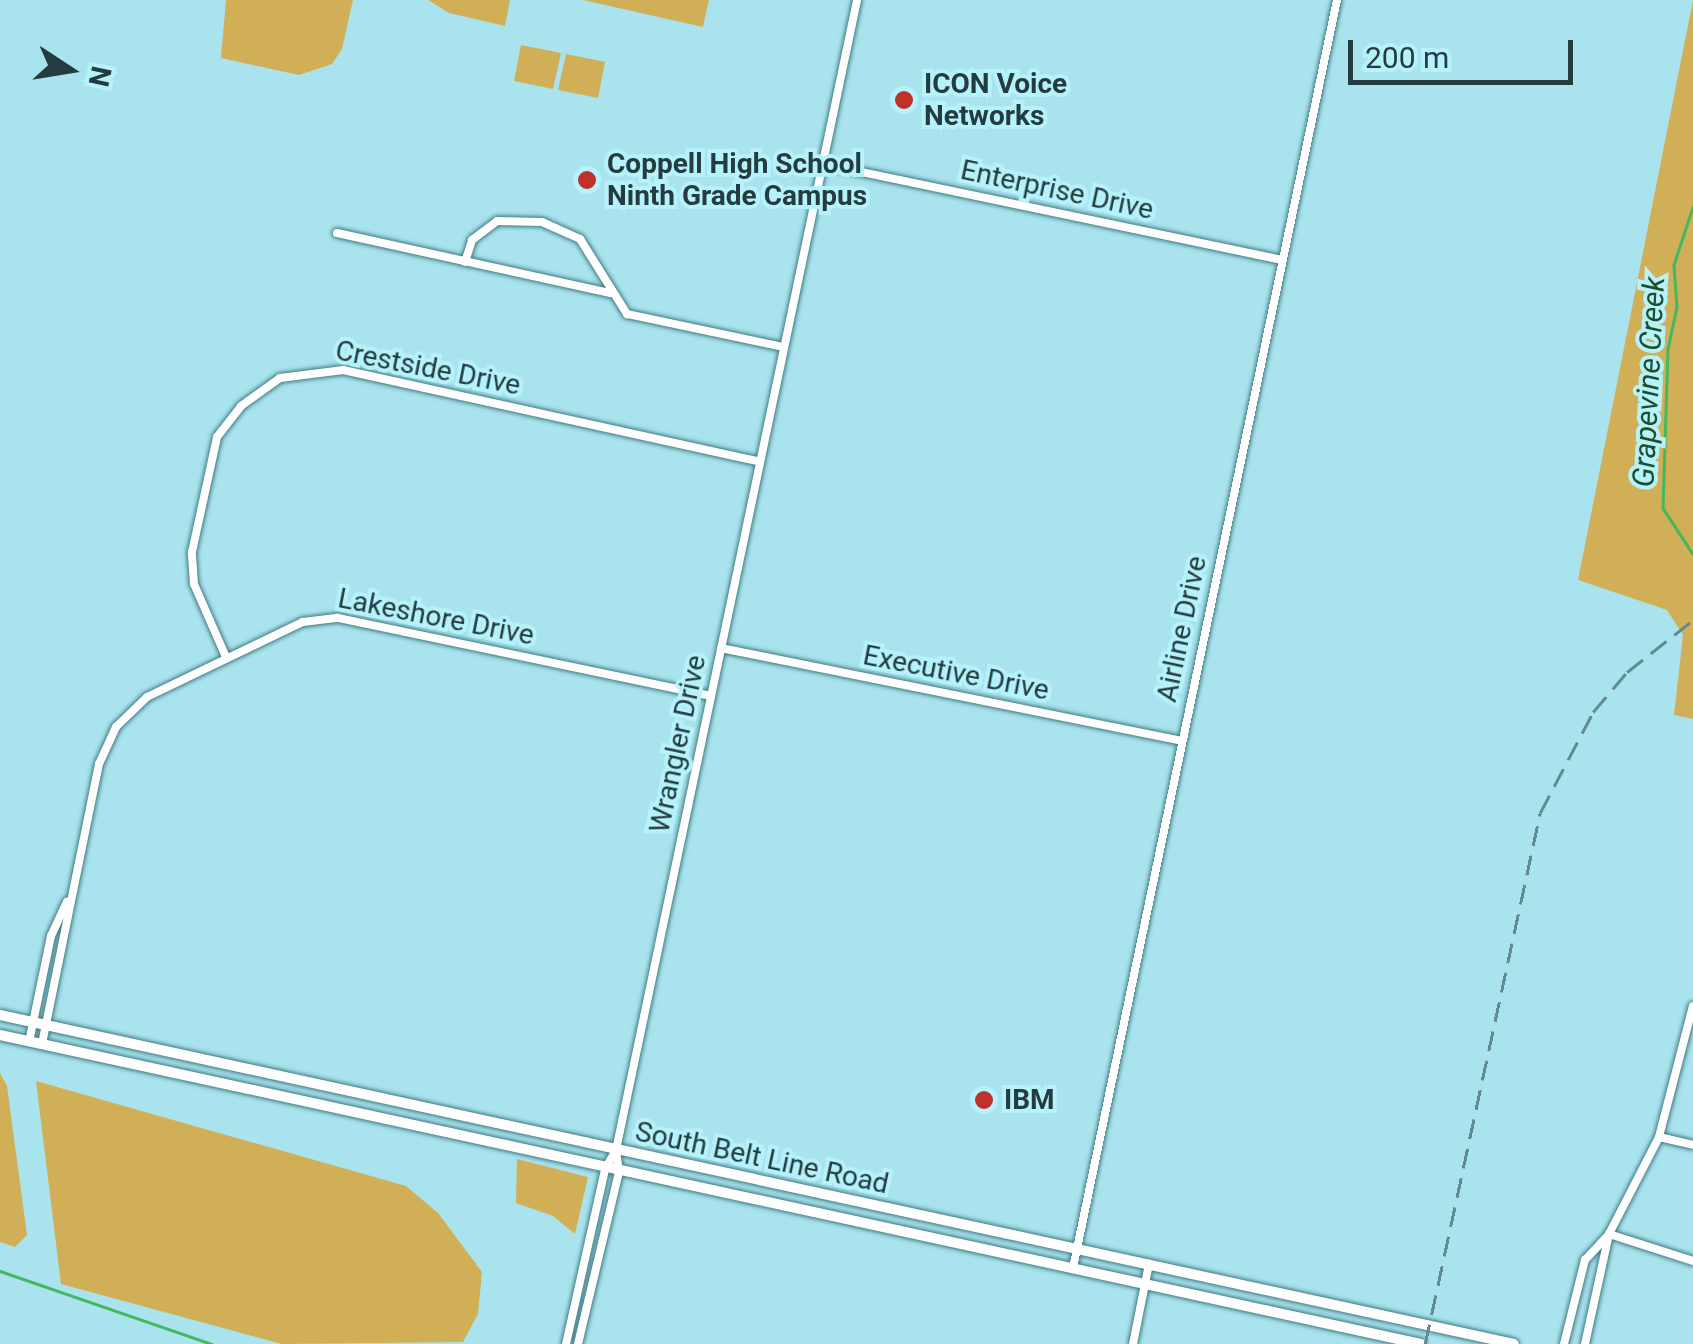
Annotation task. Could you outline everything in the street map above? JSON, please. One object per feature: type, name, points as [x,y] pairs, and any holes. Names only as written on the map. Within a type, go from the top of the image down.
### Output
[{"type":"main road","name":"South Belt Line Road","points":[[0,1015],[1514,1344]]},
{"type":"main road","name":"South Belt Line Road","points":[[0,1035],[1421,1344]]},
{"type":"main road","points":[[240,1087],[244,1069]]},
{"type":"main road","points":[[860,1222],[864,1204]]},
{"type":"main road","points":[[1392,1338],[1400,1319]]},
{"type":"street","name":"Wrangler Drive","points":[[616,1150],[857,0]]},
{"type":"street","name":"Airline Drive","points":[[1073,1268],[1337,0]]},
{"type":"street","name":"Enterprise Drive","points":[[822,164],[1282,260]]},
{"type":"street","points":[[465,262],[472,240],[497,221],[542,222],[574,234],[626,314],[646,323],[784,348]]},
{"type":"street","points":[[338,232],[612,294]]},
{"type":"street","name":"Crestside Drive","points":[[226,657],[194,584],[192,552],[217,437],[240,406],[280,378],[343,370],[760,462]]},
{"type":"street","name":"Lakeshore Drive","points":[[42,1044],[99,764],[116,727],[147,697],[302,622],[338,618],[711,696]]},
{"type":"street","name":"Executive Drive","points":[[721,648],[1182,741]]},
{"type":"street","name":"Lakeshore Drive","points":[[29,1042],[51,936],[69,898]]},
{"type":"street","points":[[1564,1344],[1585,1260],[1608,1234],[1659,1137],[1693,1006]]},
{"type":"street","points":[[1659,1137],[1693,1145]]},
{"type":"street","points":[[566,1344],[606,1169],[616,1150]]},
{"type":"street","points":[[578,1344],[619,1172],[616,1150]]},
{"type":"street","points":[[1608,1234],[1693,1261]]},
{"type":"street","points":[[1585,1344],[1608,1234]]},
{"type":"street","points":[[1133,1344],[1149,1264]]},
{"type":"street","points":[[576,1303],[588,1306]]},
{"type":"shaded area","points":[[226,0],[353,0],[342,49],[332,64],[299,75],[221,58]]},
{"type":"shaded area","points":[[428,0],[510,0],[505,26],[449,13]]},
{"type":"shaded area","points":[[583,0],[709,0],[703,27]]},
{"type":"shaded area","points":[[1693,0],[1693,719],[1674,715],[1683,635],[1667,610],[1578,580]]},
{"type":"shaded area","points":[[521,45],[561,53],[553,89],[514,81]]},
{"type":"shaded area","points":[[566,54],[605,62],[598,98],[558,90]]},
{"type":"shaded area","points":[[0,1073],[7,1086],[27,1235],[15,1247],[0,1242]]},
{"type":"shaded area","points":[[36,1081],[406,1186],[438,1213],[482,1272],[478,1314],[463,1342],[282,1344],[61,1284]]},
{"type":"shaded area","points":[[517,1159],[588,1177],[575,1234],[553,1216],[516,1203]]},
{"type":"waterway","name":"Grapevine Creek","points":[[1693,207],[1674,265],[1677,307],[1668,349],[1663,508],[1693,554]]},
{"type":"waterway","points":[[0,1271],[212,1344]]},
{"type":"railway","points":[[1425,1344],[1540,813],[1593,712],[1627,672],[1693,620]]},
{"type":"place","name":"ICON Voice Networks","points":[[904,100]]},
{"type":"place","name":"Coppell High School Ninth Grade Campus","points":[[587,180]]},
{"type":"place","name":"IBM","points":[[984,1100]]}]
